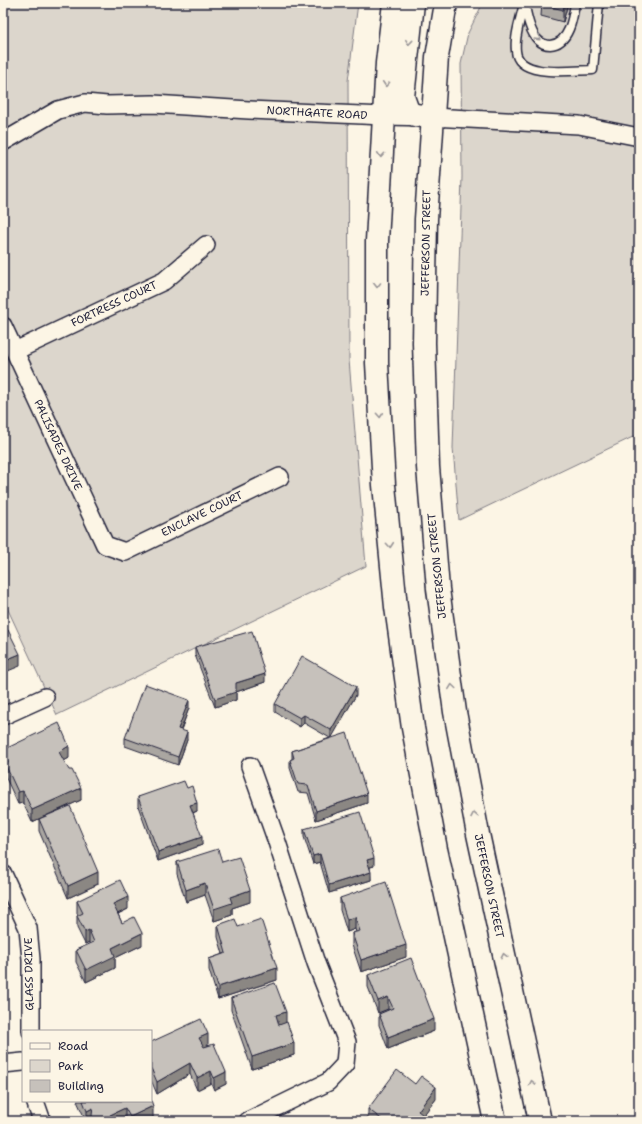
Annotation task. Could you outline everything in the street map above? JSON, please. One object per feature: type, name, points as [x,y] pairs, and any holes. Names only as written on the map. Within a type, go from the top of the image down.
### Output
[{"type":"main road","points":[[394,3],[387,63],[377,241],[377,362],[384,485],[396,607],[413,728],[434,841],[495,1121]]},
{"type":"main road","points":[[413,3],[403,98],[408,111],[415,115],[432,117]]},
{"type":"main road","name":"JEFFERSON STREET","points":[[446,3],[437,57],[432,117],[426,219],[424,343],[428,467],[438,589],[455,712],[478,834],[540,1121]]},
{"type":"street","name":"NORTHGATE ROAD","points":[[3,142],[58,110],[85,103],[107,105],[153,104],[249,110],[432,117],[579,125],[639,137]]},
{"type":"street","name":"FORTRESS COURT","points":[[15,351],[164,281],[206,245]]},
{"type":"street","name":"PALISADES DRIVE","points":[[3,326],[105,545],[125,552]]},
{"type":"street","name":"ENCLAVE COURT","points":[[125,552],[280,477]]},
{"type":"street","points":[[3,716],[45,697]]},
{"type":"street","points":[[248,1121],[328,1082],[345,1064],[347,1042],[316,963],[277,842],[250,766]]},
{"type":"street","name":"GLASS DRIVE","points":[[3,874],[28,928],[31,959],[31,1030]]},
{"type":"street","points":[[3,1064],[22,1062]]},
{"type":"street","points":[[35,1102],[42,1121]]},
{"type":"lane","points":[[524,3],[532,32],[538,40],[545,45],[559,42],[565,36],[573,18],[575,3]]},
{"type":"lane","points":[[524,3],[517,33],[516,53],[522,64],[531,69],[546,72],[593,70],[599,3]]},
{"type":"green space","points":[[3,3],[358,3],[348,81],[349,360],[366,566],[57,715],[3,599]]},
{"type":"green space","points":[[482,3],[639,3],[639,434],[459,520],[453,448],[462,177],[461,64],[468,33]]},
{"type":"building","points":[[565,3],[563,10],[541,4]]},
{"type":"building","points":[[8,630],[20,654],[3,661],[3,632]]},
{"type":"building","points":[[252,631],[265,674],[236,683],[236,692],[215,699],[195,647]]},
{"type":"building","points":[[302,656],[356,687],[331,730],[304,715],[300,718],[275,704]]},
{"type":"building","points":[[145,684],[189,700],[178,729],[187,732],[178,757],[125,738]]},
{"type":"building","points":[[59,723],[69,746],[59,752],[69,770],[72,770],[81,788],[32,810],[23,791],[18,792],[5,764],[8,763],[3,750]]},
{"type":"building","points":[[347,733],[367,794],[316,811],[308,785],[298,784],[290,760],[294,758],[292,751]]},
{"type":"building","points":[[184,781],[187,788],[192,786],[197,803],[190,805],[202,837],[158,852],[138,797]]},
{"type":"building","points":[[70,806],[98,872],[68,886],[39,819]]},
{"type":"building","points":[[360,812],[374,858],[367,860],[371,872],[329,885],[320,854],[313,856],[304,829]]},
{"type":"building","points":[[218,849],[222,862],[239,857],[250,890],[230,897],[232,903],[214,909],[205,883],[186,890],[177,862]]},
{"type":"building","points":[[120,880],[128,897],[113,904],[122,923],[134,917],[142,933],[112,948],[115,956],[86,970],[76,950],[94,942],[89,930],[85,932],[77,916],[83,913],[77,901]]},
{"type":"building","points":[[386,882],[406,945],[361,960],[352,933],[360,931],[355,917],[347,920],[340,898]]},
{"type":"building","points":[[235,919],[238,927],[261,919],[277,968],[218,987],[209,959],[226,953],[218,925]]},
{"type":"building","points":[[411,958],[434,1019],[388,1037],[379,1014],[393,1008],[388,997],[378,1001],[368,975]]},
{"type":"building","points":[[275,983],[286,1012],[276,1015],[279,1025],[287,1022],[294,1043],[252,1057],[231,998]]},
{"type":"building","points":[[201,1019],[208,1034],[199,1038],[204,1047],[214,1044],[226,1072],[214,1078],[211,1071],[197,1078],[190,1063],[157,1082],[152,1070],[152,1042]]},
{"type":"building","points":[[397,1070],[415,1084],[421,1076],[436,1087],[418,1111],[431,1121],[384,1121],[368,1109]]},
{"type":"building","points":[[83,1102],[152,1102],[153,1106],[130,1117],[125,1108],[110,1115],[113,1121],[93,1121],[93,1108],[87,1111]]},
{"type":"building","points":[[348,1117],[350,1121],[338,1121]]}]
